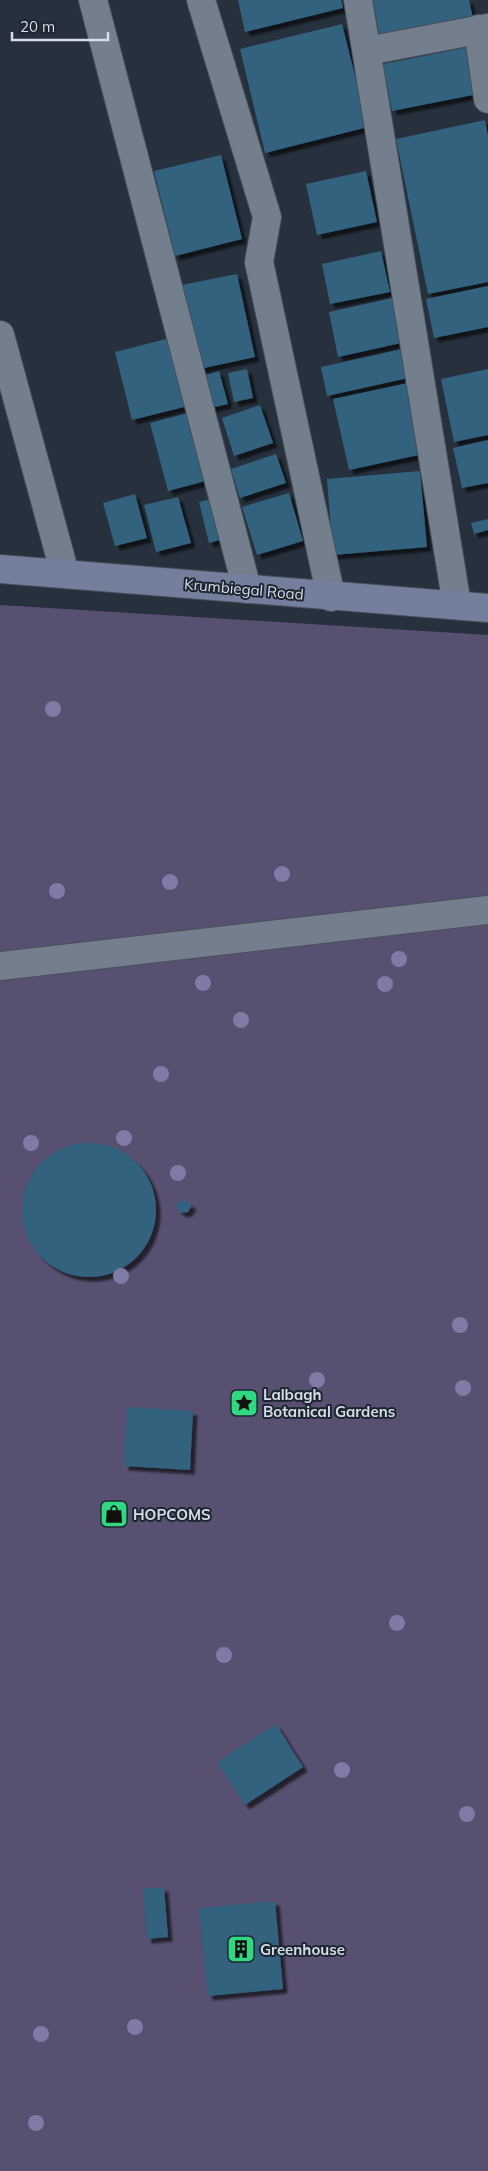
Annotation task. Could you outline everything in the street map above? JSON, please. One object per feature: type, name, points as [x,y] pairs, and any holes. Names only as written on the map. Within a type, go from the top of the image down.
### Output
[{"type":"main road","name":"Krumbiegal Road","points":[[0,569],[330,597],[488,608]]},
{"type":"street","points":[[93,0],[247,589]]},
{"type":"street","points":[[201,0],[267,217],[258,262],[330,597]]},
{"type":"street","points":[[358,0],[457,605]]},
{"type":"street","points":[[367,51],[483,28],[488,99]]},
{"type":"street","points":[[0,336],[65,574]]},
{"type":"street","points":[[0,966],[488,910]]},
{"type":"shaded area","name":"Lalbagh Botanical Gardens","points":[[0,605],[488,635],[488,2171],[0,2171]]},
{"type":"building","points":[[238,0],[341,0],[343,8],[245,32]]},
{"type":"building","points":[[373,0],[469,0],[473,18],[379,35]]},
{"type":"building","points":[[342,24],[368,127],[265,153],[240,49]]},
{"type":"building","points":[[474,46],[483,93],[392,111],[383,64]]},
{"type":"building","points":[[485,120],[488,136],[488,282],[428,294],[396,139]]},
{"type":"building","points":[[221,155],[242,239],[175,256],[154,171]]},
{"type":"building","points":[[366,171],[377,222],[317,235],[306,184]]},
{"type":"building","points":[[381,251],[390,292],[330,304],[322,264]]},
{"type":"building","points":[[237,274],[255,357],[195,370],[177,286]]},
{"type":"building","points":[[488,286],[488,327],[434,338],[426,299]]},
{"type":"building","points":[[392,298],[401,343],[338,357],[329,312]]},
{"type":"building","points":[[170,338],[188,406],[132,420],[115,352]]},
{"type":"building","points":[[402,349],[408,378],[327,396],[321,367]]},
{"type":"building","points":[[247,369],[253,398],[234,402],[228,373]]},
{"type":"building","points":[[488,369],[488,435],[454,442],[441,379]]},
{"type":"building","points":[[219,371],[228,404],[211,408],[203,376]]},
{"type":"building","points":[[408,383],[423,454],[349,470],[333,399]]},
{"type":"building","points":[[260,405],[273,443],[234,456],[222,418]]},
{"type":"building","points":[[188,413],[206,481],[168,491],[150,423]]},
{"type":"building","points":[[488,440],[488,483],[462,488],[453,448]]},
{"type":"building","points":[[276,454],[286,483],[240,498],[231,469]]},
{"type":"building","points":[[420,471],[427,547],[333,555],[327,479]]},
{"type":"building","points":[[289,493],[303,541],[257,555],[242,507]]},
{"type":"building","points":[[135,494],[147,538],[115,546],[103,503]]},
{"type":"building","points":[[178,497],[191,543],[156,552],[144,505]]},
{"type":"building","points":[[220,497],[231,537],[209,543],[199,502]]},
{"type":"building","points":[[488,519],[488,530],[474,534],[471,523]]},
{"type":"building","points":[[89,1143],[115,1148],[136,1163],[151,1184],[156,1210],[151,1236],[136,1257],[115,1272],[89,1277],[63,1272],[42,1257],[27,1236],[22,1210],[27,1184],[42,1163],[63,1148]]},
{"type":"building","points":[[178,1201],[185,1201],[192,1205],[188,1212],[181,1213],[176,1207]]},
{"type":"building","points":[[127,1407],[193,1411],[190,1470],[124,1466]]},
{"type":"building","points":[[276,1724],[303,1767],[245,1805],[217,1762]]},
{"type":"building","points":[[164,1887],[168,1937],[147,1939],[143,1889]]},
{"type":"building","name":"Greenhouse","points":[[275,1901],[283,1989],[208,1996],[199,1908]]},
{"type":"place","name":"Lalbagh Botanical Gardens","points":[[244,1403]]},
{"type":"place","name":"HOPCOMS","points":[[114,1514]]},
{"type":"place","name":"Greenhouse","points":[[241,1949]]}]
